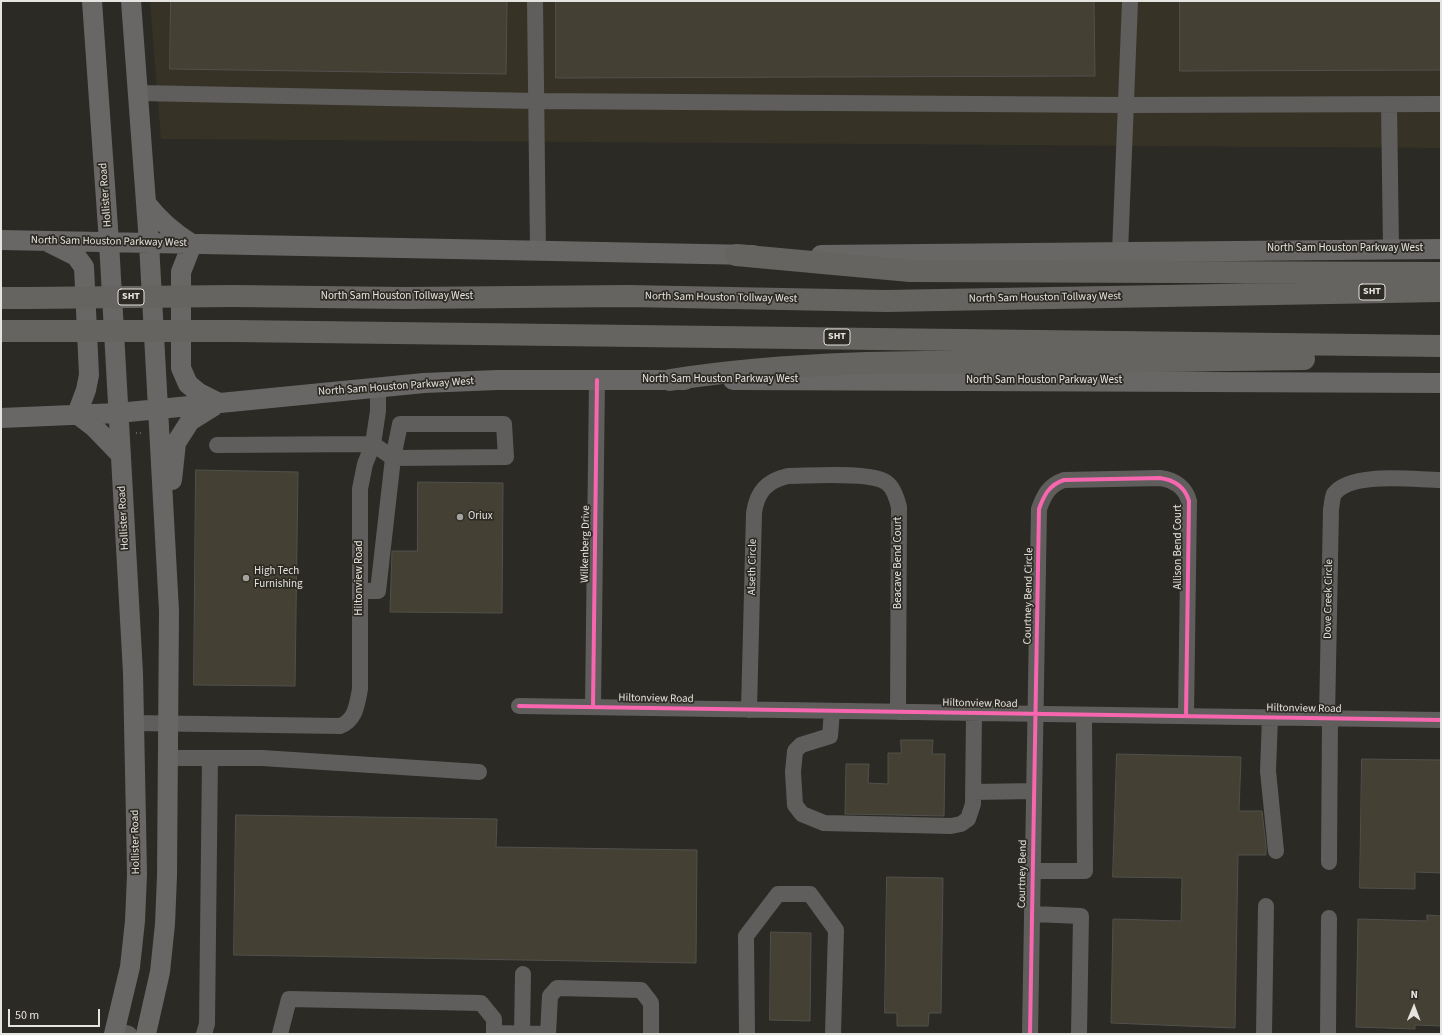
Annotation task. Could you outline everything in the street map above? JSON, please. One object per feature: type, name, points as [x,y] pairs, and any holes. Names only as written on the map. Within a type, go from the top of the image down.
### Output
[{"type":"highway","points":[[736,255],[910,270],[1441,273]]},
{"type":"highway","name":"North Sam Houston Tollway West","points":[[1,298],[234,296],[405,298],[628,296],[886,301],[1441,291]]},
{"type":"highway","name":"SHT","points":[[1,331],[28,338],[165,331],[234,331],[1441,346]]},
{"type":"highway","points":[[1,346],[28,338]]},
{"type":"highway","points":[[670,380],[722,372],[924,360],[1124,361],[1441,355]]},
{"type":"main road","name":"Hollister Road","points":[[92,1],[109,242],[134,724],[137,875],[135,921],[130,967],[119,1033]]},
{"type":"main road","points":[[131,1],[149,243],[169,612],[167,876],[165,924],[160,972],[146,1034]]},
{"type":"main road","points":[[146,203],[178,236],[192,244],[181,272],[181,368],[188,384],[199,393],[219,403]]},
{"type":"main road","name":"North Sam Houston Parkway West","points":[[1,240],[736,255],[1441,249]]},
{"type":"main road","points":[[46,241],[76,256],[84,267],[89,375],[86,390],[77,414],[94,427],[121,455]]},
{"type":"main road","name":"North Sam Houston Parkway West","points":[[1,418],[118,413],[378,387],[497,380],[1441,383]]},
{"type":"main road","points":[[164,499],[173,476],[176,443],[190,421],[219,403]]},
{"type":"street","points":[[535,1],[538,250]]},
{"type":"street","points":[[1120,252],[1130,1]]},
{"type":"street","points":[[138,93],[536,101],[1126,105],[1441,104]]},
{"type":"street","points":[[1389,104],[1391,249]]},
{"type":"street","name":"Wilkenberg Drive","points":[[593,707],[597,380]]},
{"type":"street","name":"Hiltonview Road","points":[[134,724],[340,726],[348,723],[356,708],[360,689],[360,489],[365,464],[373,444],[378,411],[378,387]]},
{"type":"street","points":[[218,445],[373,444],[393,458],[506,457],[504,424],[400,424],[393,458],[378,591],[360,591]]},
{"type":"street","name":"Alseth Circle","points":[[749,710],[754,513],[756,501],[760,492],[767,484],[777,479],[788,476],[822,476]]},
{"type":"street","name":"Beacave Bend Court","points":[[822,476],[868,476],[887,483],[897,497],[899,507],[898,712]]},
{"type":"street","name":"Allison Bend Court","points":[[1054,484],[1064,480],[1160,478],[1171,480],[1186,492],[1189,501],[1186,716]]},
{"type":"street","name":"Dove Creek Circle","points":[[1329,862],[1328,718],[1331,509],[1334,495],[1344,485],[1362,479],[1441,480]]},
{"type":"street","name":"Courtney Bend Circle","points":[[1036,714],[1039,509],[1044,495],[1054,484]]},
{"type":"street","name":"Hiltonview Road","points":[[519,706],[1441,720]]},
{"type":"street","points":[[832,711],[830,736],[801,745],[795,751],[793,772],[794,805],[802,814],[824,823],[951,826],[961,824],[968,819],[973,804],[974,713]]},
{"type":"street","name":"Courtney Bend","points":[[1030,1034],[1036,714]]},
{"type":"street","points":[[1032,871],[1085,871],[1084,715]]},
{"type":"street","points":[[1270,718],[1268,771],[1276,851]]},
{"type":"street","points":[[167,758],[262,758],[479,772]]},
{"type":"street","points":[[204,1034],[207,1024],[210,758]]},
{"type":"street","points":[[973,792],[1034,791]]},
{"type":"street","points":[[748,1034],[746,936],[778,894],[810,894],[836,930],[833,1034]]},
{"type":"street","points":[[1264,1034],[1266,906]]},
{"type":"street","points":[[1032,914],[1081,916],[1079,1034]]},
{"type":"street","points":[[1328,1034],[1329,918]]},
{"type":"street","points":[[522,1033],[523,974]]},
{"type":"street","points":[[280,1034],[289,999],[480,1003],[494,1019],[494,1033],[548,1034],[550,996],[557,988],[641,990],[651,1003],[651,1034]]},
{"type":"path","points":[[134,433],[142,433]]},
{"type":"shaded area","points":[[150,1],[1441,1],[1441,148],[161,139]]},
{"type":"building","points":[[171,1],[507,1],[506,74],[170,69]]},
{"type":"building","points":[[556,1],[1094,1],[1095,76],[556,78]]},
{"type":"building","points":[[1180,1],[1441,1],[1441,70],[1180,71]]},
{"type":"building","name":"High Tech Furnishing","points":[[196,470],[298,472],[295,686],[194,685]]},
{"type":"building","name":"Oriux","points":[[418,482],[503,483],[502,613],[390,612],[392,551],[417,551]]},
{"type":"building","points":[[901,740],[933,740],[932,754],[945,754],[944,816],[845,814],[846,764],[869,764],[868,783],[888,784],[888,753],[901,753]]},
{"type":"building","points":[[1117,754],[1241,757],[1239,811],[1262,811],[1266,855],[1238,855],[1235,1028],[1111,1023],[1113,919],[1181,921],[1182,878],[1113,877]]},
{"type":"building","points":[[1362,759],[1441,760],[1441,873],[1415,872],[1415,889],[1360,888]]},
{"type":"building","points":[[236,815],[497,819],[496,847],[697,850],[696,963],[234,955]]},
{"type":"building","points":[[887,877],[943,878],[941,1013],[929,1013],[928,1026],[897,1026],[897,1013],[885,1013]]},
{"type":"building","points":[[1427,915],[1441,916],[1441,1026],[1415,1025],[1415,1029],[1356,1027],[1358,919],[1427,921]]},
{"type":"building","points":[[771,932],[811,933],[810,1021],[770,1020]]},
{"type":"cycle path","points":[[593,707],[597,380]]},
{"type":"cycle path","points":[[1030,1034],[1039,509],[1048,491],[1059,482],[1064,480],[1160,478],[1174,482],[1185,492],[1189,501],[1186,716]]},
{"type":"cycle path","points":[[519,706],[1441,720]]},
{"type":"place","name":"Oriux","points":[[460,517]]},
{"type":"place","name":"High Tech Furnishing","points":[[246,578]]}]
